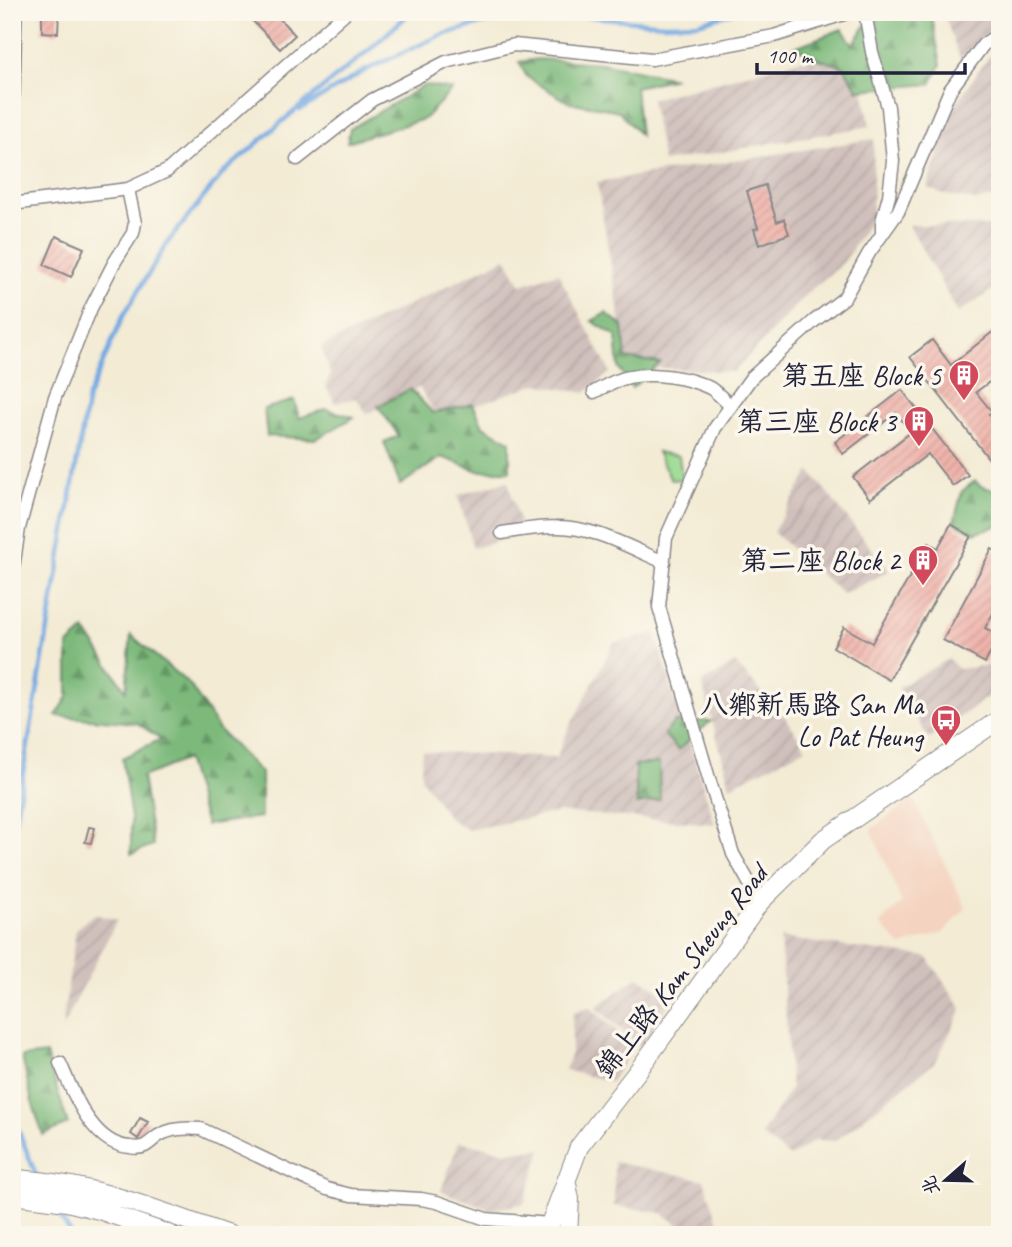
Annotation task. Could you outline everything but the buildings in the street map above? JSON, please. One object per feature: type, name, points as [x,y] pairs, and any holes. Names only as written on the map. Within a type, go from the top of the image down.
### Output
[{"type":"main road","name":"錦上路 Kam Sheung Road","points":[[549,1229],[579,1147],[761,902],[823,840],[1000,719]]},
{"type":"main road","points":[[12,1179],[60,1184],[171,1235]]},
{"type":"main road","name":"錦上路 Kam Sheung Road","points":[[567,1180],[570,1199],[568,1235]]},
{"type":"main road","points":[[12,1195],[67,1202],[99,1201],[229,1235]]},
{"type":"street","points":[[12,204],[128,190],[167,171],[346,12]]},
{"type":"street","points":[[297,159],[372,100],[446,62],[514,45],[652,59],[774,36],[850,12]]},
{"type":"street","points":[[865,12],[872,52],[888,107],[893,161],[882,234]]},
{"type":"street","points":[[761,902],[733,854],[659,607],[666,538],[715,428],[751,377],[844,298],[869,253],[898,212],[950,90],[983,46],[1000,33]]},
{"type":"street","points":[[12,575],[19,528],[55,397],[90,308],[133,233],[135,223],[128,190]]},
{"type":"street","points":[[594,392],[629,377],[652,375],[693,381],[713,390],[731,406]]},
{"type":"street","points":[[502,533],[558,526],[583,530],[664,562]]},
{"type":"street","points":[[60,1063],[80,1105],[94,1126],[112,1143],[126,1147],[143,1147],[161,1134],[187,1128],[201,1129],[327,1189],[351,1195],[421,1199],[486,1219],[549,1229]]},
{"type":"shaded area","points":[[943,12],[1000,12],[1000,25],[960,58]]},
{"type":"shaded area","points":[[855,46],[870,126],[663,162],[651,99]]},
{"type":"shaded area","points":[[990,55],[1000,65],[1000,196],[976,201],[941,194],[927,187],[954,106]]},
{"type":"shaded area","points":[[874,139],[872,217],[844,262],[807,293],[734,372],[628,366],[597,182]]},
{"type":"shaded area","points":[[909,225],[1000,226],[1000,285],[958,313]]},
{"type":"shaded area","points":[[506,258],[521,285],[558,273],[610,372],[585,393],[536,384],[438,418],[419,387],[367,414],[356,398],[335,403],[325,385],[331,375],[321,347]]},
{"type":"shaded area","points":[[810,471],[889,571],[843,594],[773,532]]},
{"type":"shaded area","points":[[508,481],[523,534],[473,548],[458,495]]},
{"type":"shaded area","points":[[655,633],[715,824],[559,812],[468,830],[450,819],[421,778],[422,751],[556,758],[614,643]]},
{"type":"shaded area","points":[[949,659],[958,669],[1000,664],[1000,688],[929,739],[898,687]]},
{"type":"shaded area","points":[[735,663],[784,716],[806,748],[730,786],[702,683]]},
{"type":"shaded area","points":[[913,799],[966,908],[943,933],[901,946],[880,924],[902,903],[871,829]]},
{"type":"shaded area","points":[[94,914],[117,920],[62,1028],[76,929]]},
{"type":"shaded area","points":[[780,938],[927,957],[962,1009],[936,1061],[835,1141],[815,1140],[790,1157],[761,1135],[791,1088]]},
{"type":"shaded area","points":[[638,977],[672,999],[640,1047],[596,1007]]},
{"type":"shaded area","points":[[590,1007],[634,1046],[611,1082],[565,1070],[571,1053],[573,1012]]},
{"type":"shaded area","points":[[459,1141],[507,1152],[542,1149],[524,1204],[491,1210],[441,1191]]},
{"type":"shaded area","points":[[614,1162],[704,1180],[723,1235],[681,1235],[679,1225],[662,1213],[614,1206]]},
{"type":"green space","points":[[875,12],[931,12],[941,65],[931,84],[858,90],[844,67],[795,47],[842,29],[853,44]]},
{"type":"green space","points":[[538,59],[601,63],[675,78],[635,87],[640,135],[619,111],[568,102],[527,77],[519,62]]},
{"type":"green space","points":[[425,85],[452,90],[424,119],[347,142],[350,129]]},
{"type":"green space","points":[[606,313],[623,326],[626,358],[660,363],[632,388],[619,368],[616,336],[592,321]]},
{"type":"green space","points":[[410,389],[433,413],[473,404],[483,426],[510,441],[510,471],[478,471],[442,457],[400,485],[384,442],[399,436],[378,406]]},
{"type":"green space","points":[[294,400],[299,418],[326,409],[354,417],[316,439],[267,436],[264,409]]},
{"type":"green space","points":[[657,452],[679,456],[682,479],[671,480]]},
{"type":"green space","points":[[975,481],[986,488],[1000,489],[1000,525],[974,533],[954,522],[962,491]]},
{"type":"green space","points":[[85,630],[126,691],[131,635],[190,685],[219,730],[261,773],[261,817],[206,825],[186,759],[142,777],[153,845],[131,854],[131,818],[122,758],[161,739],[137,723],[56,716],[68,697],[68,645]]},
{"type":"green space","points":[[711,721],[678,750],[664,734],[675,722]]},
{"type":"green space","points":[[659,763],[660,800],[637,804],[635,765]]},
{"type":"green space","points":[[46,1054],[68,1124],[43,1135],[22,1057]]},
{"type":"waterway","points":[[12,837],[88,397],[123,316],[168,242],[223,173],[411,12]]},
{"type":"waterway","points":[[300,110],[366,70],[439,36],[510,15],[563,14],[664,24],[698,23],[734,12]]},
{"type":"waterway","points":[[12,1114],[36,1175]]},
{"type":"waterway","points":[[52,1205],[72,1235]]},
{"type":"place","name":"第五座 Block 5","points":[[964,402]]},
{"type":"place","name":"第三座 Block 3","points":[[919,448]]},
{"type":"place","name":"第二座 Block 2","points":[[923,587]]},
{"type":"place","name":"八鄉新馬路 San Ma Lo Pat Heung","points":[[946,747]]}]
